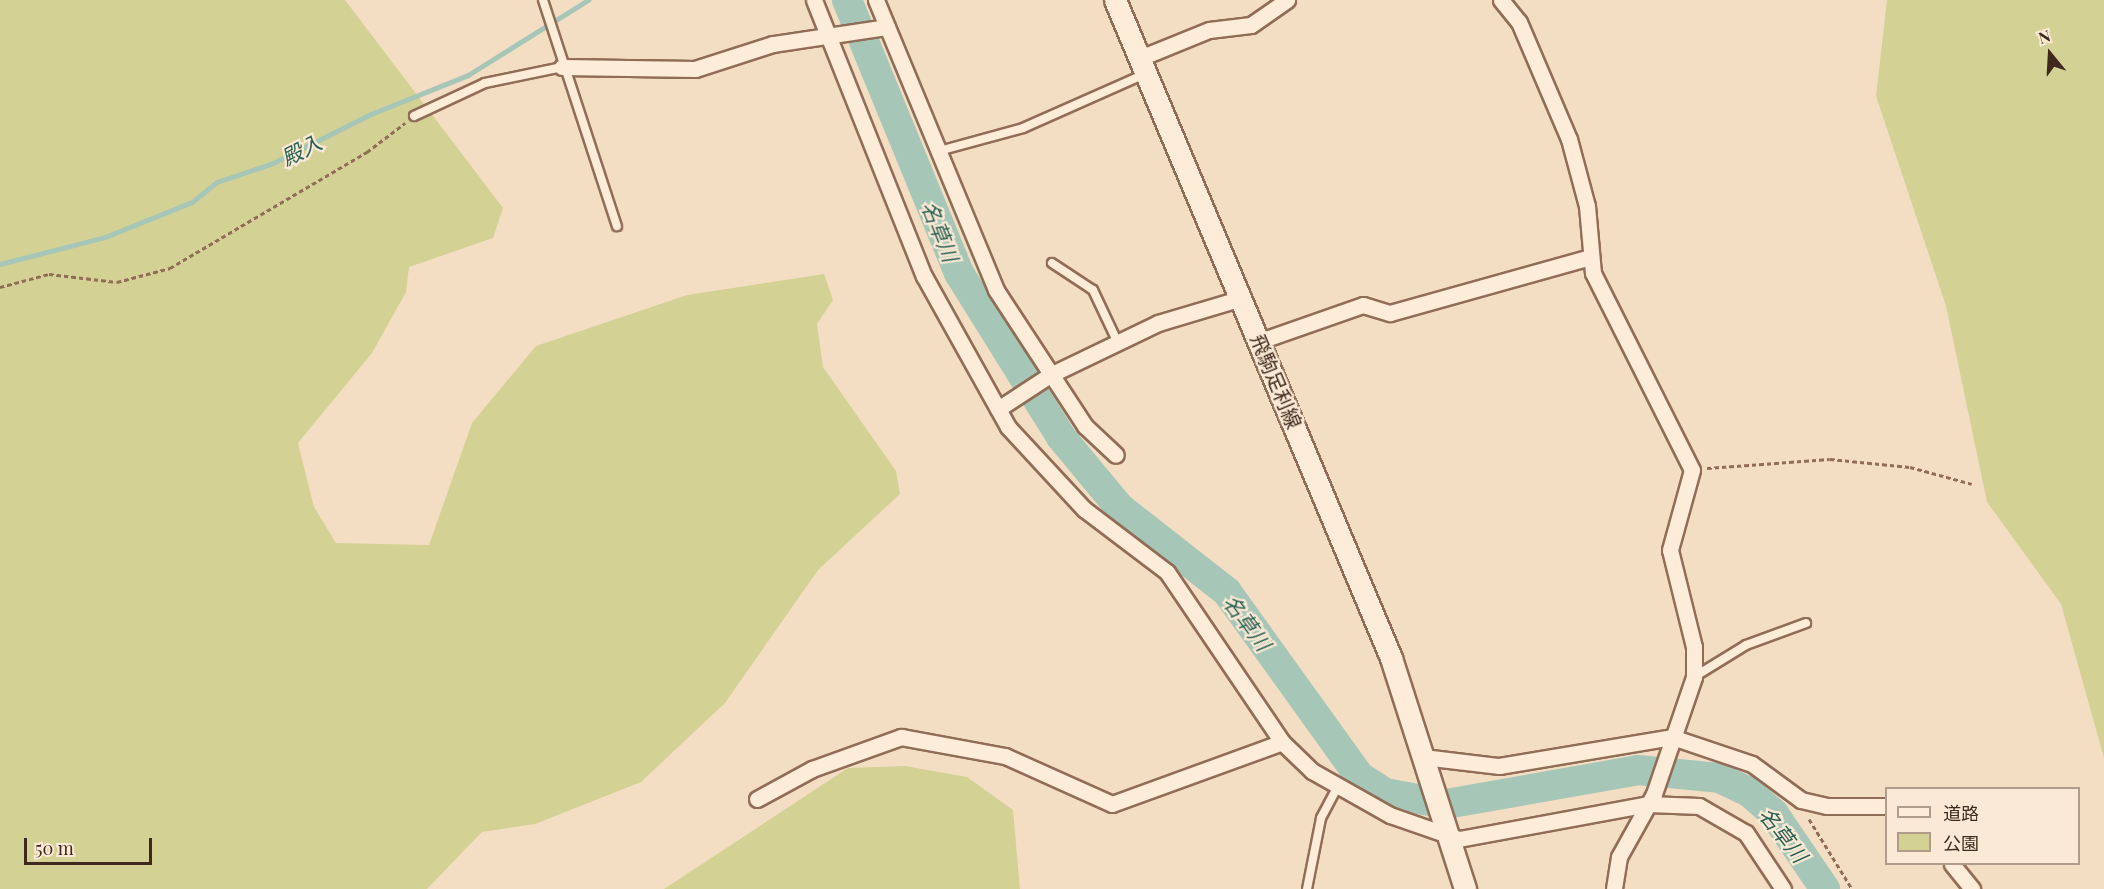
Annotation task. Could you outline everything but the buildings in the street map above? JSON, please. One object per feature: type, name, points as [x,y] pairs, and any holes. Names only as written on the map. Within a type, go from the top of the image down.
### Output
[{"type":"main road","name":"飛駒足利線","points":[[1115,0],[1242,298],[1391,658],[1447,831]]},
{"type":"main road","points":[[1447,831],[1465,889]]},
{"type":"street","points":[[814,0],[834,36],[924,276],[1025,448],[1084,509],[1167,572],[1282,742],[1337,788],[1447,831],[1473,837],[1651,799],[1715,813],[1746,833],[1784,889]]},
{"type":"street","points":[[876,0],[881,29],[939,151],[996,290],[1046,378],[1085,426],[1116,455]]},
{"type":"street","points":[[1144,65],[1209,30],[1251,25],[1287,0]]},
{"type":"street","points":[[1501,0],[1519,22],[1569,139],[1587,207],[1590,257],[1636,366],[1692,470],[1670,550],[1694,647],[1694,677],[1651,799],[1619,857],[1614,889]]},
{"type":"street","points":[[562,67],[695,69],[773,44],[881,29]]},
{"type":"street","points":[[1260,341],[1363,305],[1390,313],[1590,257]]},
{"type":"street","points":[[1001,406],[1046,378],[1158,323],[1242,298]]},
{"type":"street","points":[[757,799],[812,769],[901,737],[1005,756],[1112,804],[1282,742]]},
{"type":"street","points":[[1425,762],[1499,766],[1670,744],[1752,764],[1801,800],[1827,806],[1885,806]]},
{"type":"street","points":[[1953,865],[1972,889]]},
{"type":"lane","points":[[543,0],[562,67],[617,226]]},
{"type":"lane","points":[[939,151],[1023,128],[1144,65]]},
{"type":"lane","points":[[414,116],[485,83],[562,67]]},
{"type":"lane","points":[[1052,263],[1094,290],[1118,344]]},
{"type":"lane","points":[[1694,677],[1746,645],[1806,624]]},
{"type":"lane","points":[[1307,889],[1321,818],[1337,788]]},
{"type":"path","points":[[0,287],[49,274],[117,282],[170,268],[367,152],[414,116]]},
{"type":"path","points":[[1692,470],[1830,459],[1910,467],[1972,484]]},
{"type":"path","points":[[1801,800],[1828,857],[1852,889]]},
{"type":"green space","points":[[0,0],[345,0],[503,208],[493,238],[409,267],[406,292],[372,353],[298,443],[314,507],[336,543],[429,545],[472,423],[536,346],[687,295],[824,274],[833,300],[817,324],[823,367],[896,471],[900,494],[818,570],[725,703],[641,782],[535,824],[482,832],[427,889],[0,889]]},
{"type":"green space","points":[[1887,0],[2104,0],[2104,758],[2061,604],[1987,502],[1946,306],[1876,96]]},
{"type":"green space","points":[[905,766],[967,777],[1013,810],[1020,889],[664,889],[848,768]]},
{"type":"waterway","name":"殿入","points":[[0,264],[105,237],[192,202],[217,182],[273,163],[371,114],[468,75],[588,0]]},
{"type":"waterway","name":"名草川","points":[[847,0],[959,273],[1061,437],[1120,508],[1227,592],[1359,776],[1385,793],[1446,804],[1638,770],[1719,778],[1749,792],[1774,814],[1825,889]]}]
